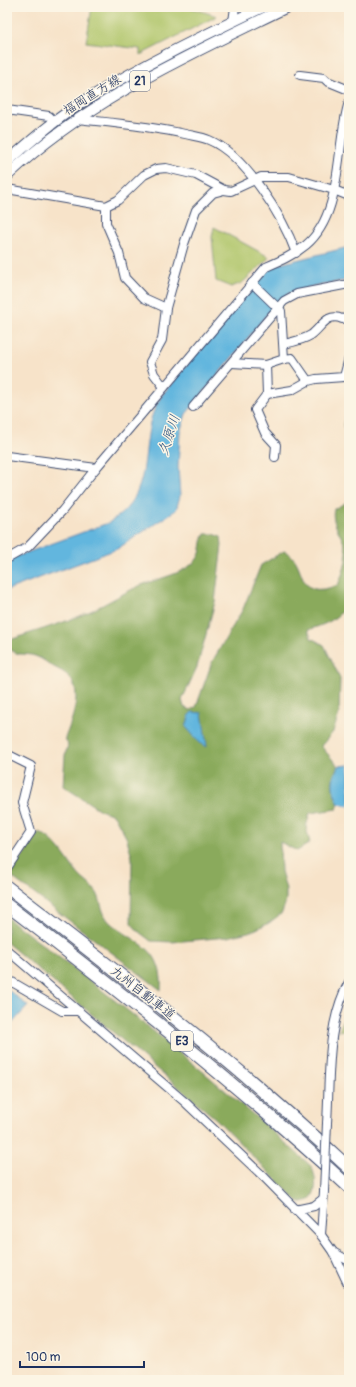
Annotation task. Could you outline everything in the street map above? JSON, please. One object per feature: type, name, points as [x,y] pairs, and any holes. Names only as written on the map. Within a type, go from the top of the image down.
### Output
[{"type":"highway","name":"九州自動車道","points":[[7,887],[185,1026],[314,1136],[349,1168]]},
{"type":"highway","name":"九州自動車道","points":[[7,905],[183,1042],[304,1146],[349,1187]]},
{"type":"main road","name":"福岡直方線","points":[[7,162],[55,122],[90,97],[139,69],[263,7]]},
{"type":"main road","name":"福岡直方線","points":[[7,176],[29,156],[77,119],[116,93],[287,7]]},
{"type":"street","points":[[233,22],[235,7]]},
{"type":"street","points":[[300,74],[324,78],[327,81],[349,90]]},
{"type":"street","points":[[7,559],[28,547],[66,506],[164,387],[266,268],[296,253],[307,244],[328,212],[334,190],[349,102]]},
{"type":"street","points":[[7,110],[49,116],[55,122]]},
{"type":"street","points":[[77,119],[158,128],[209,140],[229,152],[256,179],[291,238],[296,253]]},
{"type":"street","points":[[7,189],[106,206],[118,200],[144,175],[156,169],[166,168],[196,175],[224,190],[231,191],[240,188],[262,177],[289,177],[349,196]]},
{"type":"street","points":[[164,387],[154,374],[150,362],[162,340],[166,308],[184,244],[196,210],[213,193],[224,190]]},
{"type":"street","points":[[106,206],[106,224],[119,253],[125,278],[144,298],[166,308]]},
{"type":"street","points":[[252,283],[281,311],[284,358]]},
{"type":"street","points":[[193,407],[232,364],[284,301],[297,294],[349,284]]},
{"type":"street","points":[[284,344],[311,335],[322,321],[349,317]]},
{"type":"street","points":[[232,364],[266,365],[284,358],[292,358],[308,382]]},
{"type":"street","points":[[267,394],[292,390],[316,379],[344,377],[349,358]]},
{"type":"street","points":[[266,365],[267,394],[255,410],[265,433],[276,445],[277,450],[275,457]]},
{"type":"street","points":[[7,456],[96,468]]},
{"type":"street","points":[[7,754],[31,766],[22,803],[31,832],[7,868]]},
{"type":"street","points":[[7,950],[186,1103],[265,1178],[321,1235],[333,1252],[349,1286]]},
{"type":"street","points":[[7,979],[62,1011],[79,1011]]},
{"type":"street","points":[[321,1235],[333,1028],[340,999],[349,982]]},
{"type":"street","points":[[295,1210],[314,1206],[323,1195]]},
{"type":"street","points":[[333,1252],[349,1261]]},
{"type":"green space","points":[[92,7],[188,7],[217,16],[140,55],[140,49],[86,42]]},
{"type":"green space","points":[[214,227],[269,257],[242,283],[231,287],[216,281],[212,237]]},
{"type":"green space","points":[[349,412],[349,432],[344,428],[343,423]]},
{"type":"green space","points":[[349,501],[349,602],[336,617],[308,630],[311,638],[324,645],[340,678],[339,714],[333,732],[321,746],[338,766],[333,781],[334,793],[339,804],[337,809],[310,813],[306,827],[310,843],[297,851],[280,842],[281,871],[286,889],[286,901],[282,913],[269,923],[252,931],[228,937],[172,942],[151,941],[139,932],[131,923],[132,858],[127,839],[114,815],[100,810],[63,786],[65,755],[68,745],[65,738],[73,716],[76,699],[76,691],[73,683],[66,674],[40,658],[31,655],[18,654],[11,650],[7,647],[7,641],[70,620],[139,586],[186,569],[199,556],[202,540],[205,534],[214,534],[221,537],[222,545],[215,602],[197,667],[182,700],[184,707],[190,710],[196,707],[212,662],[243,609],[261,565],[284,551],[292,556],[297,563],[307,585],[313,589],[323,589],[338,585],[346,560],[346,551],[333,514],[334,509]]},
{"type":"green space","points":[[39,832],[45,835],[61,850],[78,874],[95,890],[107,919],[148,949],[152,954],[160,971],[161,990],[13,878],[12,872]]},
{"type":"green space","points":[[7,918],[162,1038],[312,1167],[316,1184],[313,1196],[310,1200],[299,1203],[216,1119],[7,943]]},
{"type":"green space","points":[[349,1005],[349,1029],[339,1031]]},
{"type":"water","name":"久原川","points":[[349,247],[349,280],[317,285],[289,293],[268,313],[186,414],[180,432],[178,467],[180,496],[176,510],[117,549],[7,590],[7,560],[108,523],[121,514],[131,503],[137,492],[141,479],[151,419],[162,395],[264,273],[276,265]]},
{"type":"water","points":[[192,712],[202,713],[207,747],[200,743],[186,727]]},
{"type":"water","points":[[349,765],[349,806],[339,804],[334,793],[333,781],[338,766]]},
{"type":"water","points":[[7,989],[28,1006],[7,1029]]}]
